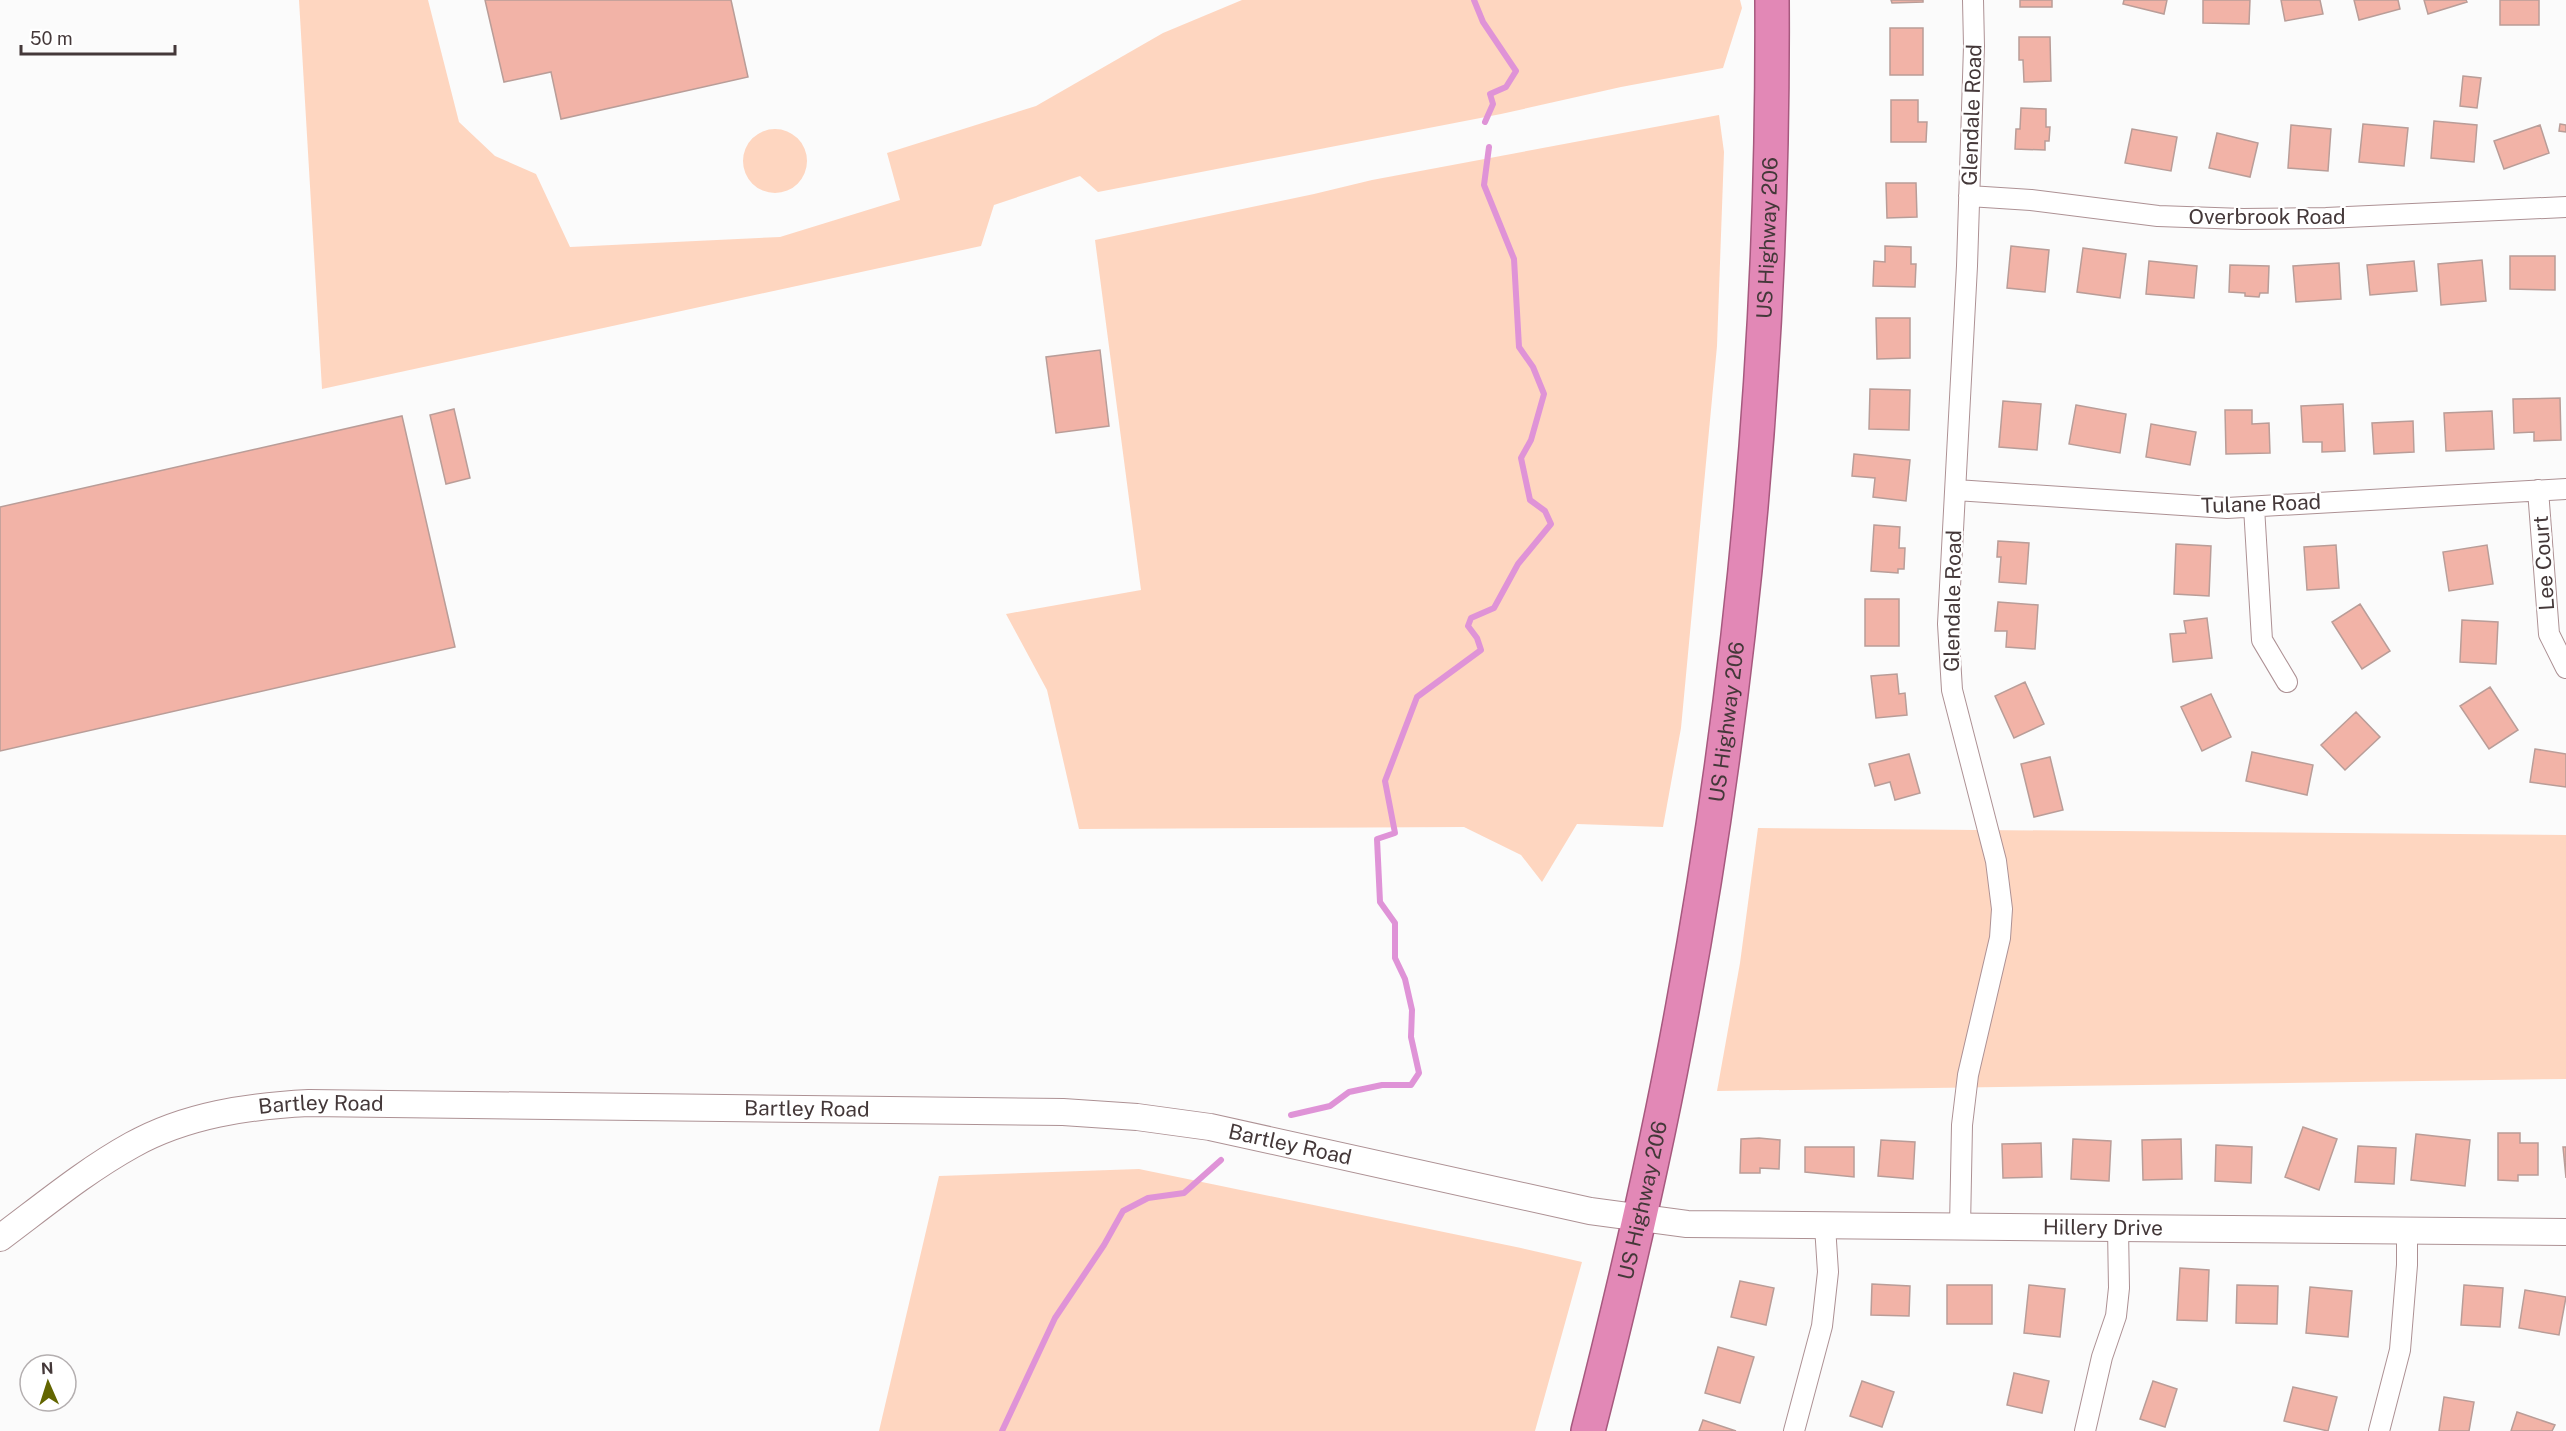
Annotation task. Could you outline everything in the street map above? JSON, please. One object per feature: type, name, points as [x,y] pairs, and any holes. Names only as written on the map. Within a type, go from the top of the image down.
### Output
[{"type":"highway","name":"US Highway 206","points":[[1588,1431],[1640,1218],[1685,994],[1718,792],[1735,666],[1752,499],[1762,367],[1772,132],[1772,0]]},
{"type":"street","name":"Glendale Road","points":[[1960,1227],[1962,1125],[1968,1075],[2000,938],[2002,909],[1996,861],[1952,690],[1948,624],[1969,196],[1974,46],[1973,0]]},
{"type":"street","name":"Overbrook Road","points":[[1969,196],[2031,200],[2158,216],[2243,219],[2337,218],[2566,207]]},
{"type":"street","name":"Tulane Road","points":[[1956,490],[2170,506],[2254,507],[2566,489]]},
{"type":"street","name":"Lee Court","points":[[2538,490],[2549,634],[2566,668]]},
{"type":"street","points":[[2254,507],[2262,640],[2287,682]]},
{"type":"street","name":"Bartley Road","points":[[0,1238],[103,1163],[157,1133],[180,1124],[230,1111],[309,1103],[1063,1112],[1137,1117],[1210,1127],[1579,1208],[1640,1218]]},
{"type":"street","name":"Hillery Drive","points":[[1640,1218],[1687,1224],[2566,1232]]},
{"type":"street","points":[[1794,1431],[1822,1326],[1828,1272],[1825,1226]]},
{"type":"street","points":[[2085,1431],[2102,1357],[2116,1316],[2119,1288],[2118,1228]]},
{"type":"street","points":[[2379,1431],[2400,1350],[2407,1265],[2407,1231]]},
{"type":"shaded area","points":[[299,0],[428,0],[459,122],[495,156],[536,174],[570,247],[780,237],[900,200],[887,153],[1036,106],[1163,33],[1242,0],[1740,0],[1742,8],[1723,68],[1621,87],[1501,114],[1098,192],[1080,176],[994,205],[981,246],[322,389]]},
{"type":"shaded area","points":[[1719,115],[1724,152],[1717,346],[1681,728],[1663,827],[1577,824],[1542,882],[1521,855],[1464,827],[1079,829],[1047,690],[1006,614],[1141,590],[1095,240],[1372,180]]},
{"type":"shaded area","points":[[769,129],[781,129],[798,138],[805,149],[807,161],[805,173],[798,184],[781,193],[769,193],[757,188],[748,179],[743,167],[743,155],[748,143],[757,134]]},
{"type":"shaded area","points":[[1758,828],[2566,835],[2566,1079],[1717,1091],[1740,963]]},
{"type":"shaded area","points":[[1139,1169],[1582,1262],[1535,1431],[879,1431],[939,1176]]},
{"type":"building","points":[[485,0],[731,0],[748,77],[561,119],[551,72],[504,82]]},
{"type":"building","points":[[1891,0],[1923,0],[1923,2],[1892,3]]},
{"type":"building","points":[[2020,0],[2052,0],[2052,7],[2020,7]]},
{"type":"building","points":[[2124,0],[2167,0],[2164,14],[2123,4]]},
{"type":"building","points":[[2203,0],[2250,0],[2249,24],[2203,23]]},
{"type":"building","points":[[2281,0],[2320,0],[2323,14],[2285,21]]},
{"type":"building","points":[[2354,0],[2398,0],[2400,9],[2359,20]]},
{"type":"building","points":[[2424,0],[2466,0],[2467,2],[2428,14]]},
{"type":"building","points":[[2500,0],[2539,0],[2539,25],[2500,25]]},
{"type":"building","points":[[1890,28],[1923,28],[1923,75],[1890,75]]},
{"type":"building","points":[[2019,37],[2050,37],[2051,81],[2024,82],[2023,60],[2019,60]]},
{"type":"building","points":[[2463,76],[2481,78],[2477,108],[2460,106]]},
{"type":"building","points":[[1891,100],[1918,100],[1918,122],[1927,122],[1926,142],[1891,142]]},
{"type":"building","points":[[2021,108],[2046,109],[2046,127],[2050,127],[2049,141],[2045,141],[2045,150],[2015,149],[2016,129],[2020,129]]},
{"type":"building","points":[[2434,121],[2477,125],[2474,162],[2431,158]]},
{"type":"building","points":[[2363,124],[2408,128],[2404,166],[2359,162]]},
{"type":"building","points":[[2560,124],[2566,125],[2566,132],[2559,131]]},
{"type":"building","points":[[2291,125],[2331,129],[2328,171],[2288,168]]},
{"type":"building","points":[[2540,125],[2549,153],[2504,169],[2494,141]]},
{"type":"building","points":[[2132,129],[2177,137],[2171,171],[2125,163]]},
{"type":"building","points":[[2217,133],[2258,143],[2250,177],[2209,168]]},
{"type":"building","points":[[1886,183],[1916,183],[1917,217],[1887,218]]},
{"type":"building","points":[[1885,246],[1911,247],[1911,264],[1916,264],[1915,287],[1873,286],[1874,261],[1885,262]]},
{"type":"building","points":[[2011,246],[2049,250],[2045,292],[2007,288]]},
{"type":"building","points":[[2083,248],[2126,254],[2120,298],[2077,292]]},
{"type":"building","points":[[2510,256],[2555,256],[2555,290],[2510,289]]},
{"type":"building","points":[[2482,260],[2486,301],[2441,305],[2438,264]]},
{"type":"building","points":[[2149,261],[2197,266],[2194,298],[2146,294]]},
{"type":"building","points":[[2414,261],[2417,291],[2370,295],[2367,265]]},
{"type":"building","points":[[2339,263],[2341,299],[2296,302],[2293,266]]},
{"type":"building","points":[[2230,265],[2269,266],[2268,293],[2260,293],[2259,297],[2229,292]]},
{"type":"building","points":[[1876,318],[1910,318],[1910,358],[1877,359]]},
{"type":"building","points":[[1100,350],[1109,426],[1056,433],[1046,357]]},
{"type":"building","points":[[1870,389],[1910,390],[1909,430],[1869,429]]},
{"type":"building","points":[[2560,398],[2561,440],[2534,441],[2534,432],[2514,433],[2513,399]]},
{"type":"building","points":[[2003,401],[2041,404],[2037,450],[1999,447]]},
{"type":"building","points":[[2343,404],[2345,451],[2322,452],[2322,442],[2303,442],[2301,406]]},
{"type":"building","points":[[2076,405],[2126,414],[2120,453],[2069,444]]},
{"type":"building","points":[[454,409],[470,478],[446,484],[430,415]]},
{"type":"building","points":[[2225,410],[2252,410],[2252,424],[2269,423],[2270,453],[2226,454]]},
{"type":"building","points":[[2492,411],[2494,449],[2446,451],[2444,413]]},
{"type":"building","points":[[402,416],[455,647],[0,751],[0,507]]},
{"type":"building","points":[[2413,421],[2414,452],[2374,454],[2372,423]]},
{"type":"building","points":[[2151,424],[2196,432],[2190,465],[2146,457]]},
{"type":"building","points":[[1854,454],[1910,460],[1906,501],[1873,497],[1875,478],[1852,476]]},
{"type":"building","points":[[1874,525],[1900,527],[1899,548],[1905,548],[1904,569],[1898,569],[1898,573],[1871,571]]},
{"type":"building","points":[[1998,541],[2029,543],[2026,584],[1999,582],[2001,557],[1997,557]]},
{"type":"building","points":[[2176,544],[2211,546],[2209,596],[2174,594]]},
{"type":"building","points":[[2336,545],[2339,588],[2307,590],[2304,547]]},
{"type":"building","points":[[2487,545],[2493,584],[2449,591],[2443,552]]},
{"type":"building","points":[[1865,599],[1899,599],[1899,646],[1865,646]]},
{"type":"building","points":[[1998,602],[2038,605],[2035,649],[2006,647],[2007,631],[1995,631]]},
{"type":"building","points":[[2360,604],[2390,651],[2362,669],[2332,622]]},
{"type":"building","points":[[2207,618],[2212,658],[2173,662],[2170,634],[2186,633],[2184,621]]},
{"type":"building","points":[[2462,620],[2498,622],[2496,664],[2460,662]]},
{"type":"building","points":[[1897,674],[1899,694],[1905,693],[1907,715],[1876,718],[1871,676]]},
{"type":"building","points":[[2025,682],[2044,724],[2014,738],[1995,696]]},
{"type":"building","points":[[2490,687],[2518,730],[2489,749],[2460,706]]},
{"type":"building","points":[[2211,694],[2231,737],[2202,751],[2181,707]]},
{"type":"building","points":[[2356,712],[2380,737],[2345,770],[2321,745]]},
{"type":"building","points":[[2535,749],[2566,754],[2566,787],[2530,782]]},
{"type":"building","points":[[2252,752],[2313,765],[2307,795],[2246,781]]},
{"type":"building","points":[[1909,754],[1920,793],[1895,800],[1890,782],[1875,786],[1869,764]]},
{"type":"building","points":[[2050,757],[2063,810],[2034,817],[2021,764]]},
{"type":"building","points":[[2303,1127],[2337,1139],[2319,1190],[2285,1177]]},
{"type":"building","points":[[2498,1133],[2520,1133],[2520,1143],[2538,1143],[2538,1175],[2518,1175],[2518,1181],[2498,1180]]},
{"type":"building","points":[[2416,1134],[2470,1140],[2465,1186],[2411,1180]]},
{"type":"building","points":[[1741,1139],[1780,1140],[1779,1169],[1760,1168],[1760,1173],[1740,1173]]},
{"type":"building","points":[[2073,1139],[2111,1141],[2109,1181],[2071,1179]]},
{"type":"building","points":[[2181,1139],[2182,1179],[2143,1180],[2142,1140]]},
{"type":"building","points":[[1881,1140],[1915,1142],[1913,1179],[1878,1176]]},
{"type":"building","points":[[2041,1143],[2042,1177],[2003,1178],[2002,1144]]},
{"type":"building","points":[[2216,1145],[2252,1147],[2251,1183],[2215,1181]]},
{"type":"building","points":[[2358,1146],[2396,1148],[2394,1184],[2355,1182]]},
{"type":"building","points":[[1805,1147],[1854,1147],[1854,1177],[1805,1172]]},
{"type":"building","points":[[2563,1147],[2566,1147],[2566,1178]]},
{"type":"building","points":[[2180,1268],[2209,1270],[2207,1321],[2177,1320]]},
{"type":"building","points":[[1740,1281],[1774,1288],[1766,1325],[1731,1317]]},
{"type":"building","points":[[1872,1284],[1910,1286],[1909,1316],[1871,1315]]},
{"type":"building","points":[[1947,1285],[1992,1285],[1992,1324],[1947,1324]]},
{"type":"building","points":[[2029,1285],[2065,1289],[2060,1337],[2024,1333]]},
{"type":"building","points":[[2237,1285],[2278,1286],[2277,1324],[2236,1323]]},
{"type":"building","points":[[2464,1285],[2503,1288],[2500,1327],[2461,1325]]},
{"type":"building","points":[[2310,1287],[2352,1291],[2348,1337],[2306,1333]]},
{"type":"building","points":[[2525,1290],[2566,1297],[2559,1335],[2519,1328]]},
{"type":"building","points":[[1718,1347],[1754,1357],[1740,1403],[1705,1393]]},
{"type":"building","points":[[2014,1373],[2049,1381],[2042,1413],[2007,1405]]},
{"type":"building","points":[[1862,1381],[1894,1392],[1882,1427],[1850,1416]]},
{"type":"building","points":[[2153,1381],[2177,1389],[2165,1427],[2140,1419]]},
{"type":"building","points":[[2293,1387],[2337,1397],[2328,1431],[2284,1421]]},
{"type":"building","points":[[2444,1397],[2474,1402],[2469,1431],[2439,1431]]},
{"type":"building","points":[[2517,1412],[2555,1425],[2552,1431],[2511,1431]]},
{"type":"building","points":[[1703,1420],[1736,1431],[1699,1431]]},
{"type":"waterway","points":[[1474,0],[1483,22],[1516,71],[1506,87],[1490,94],[1493,104],[1485,122]]},
{"type":"waterway","points":[[1291,1115],[1330,1106],[1349,1092],[1382,1085],[1411,1085],[1419,1073],[1411,1037],[1412,1010],[1405,979],[1395,958],[1395,923],[1380,902],[1377,839],[1395,833],[1385,781],[1417,697],[1481,650],[1477,638],[1468,626],[1471,618],[1494,608],[1518,564],[1551,524],[1545,511],[1530,500],[1521,458],[1531,440],[1544,394],[1533,367],[1519,347],[1514,259],[1484,185],[1489,147]]},
{"type":"waterway","points":[[1002,1431],[1055,1318],[1104,1245],[1123,1211],[1148,1198],[1184,1193],[1221,1160]]}]
